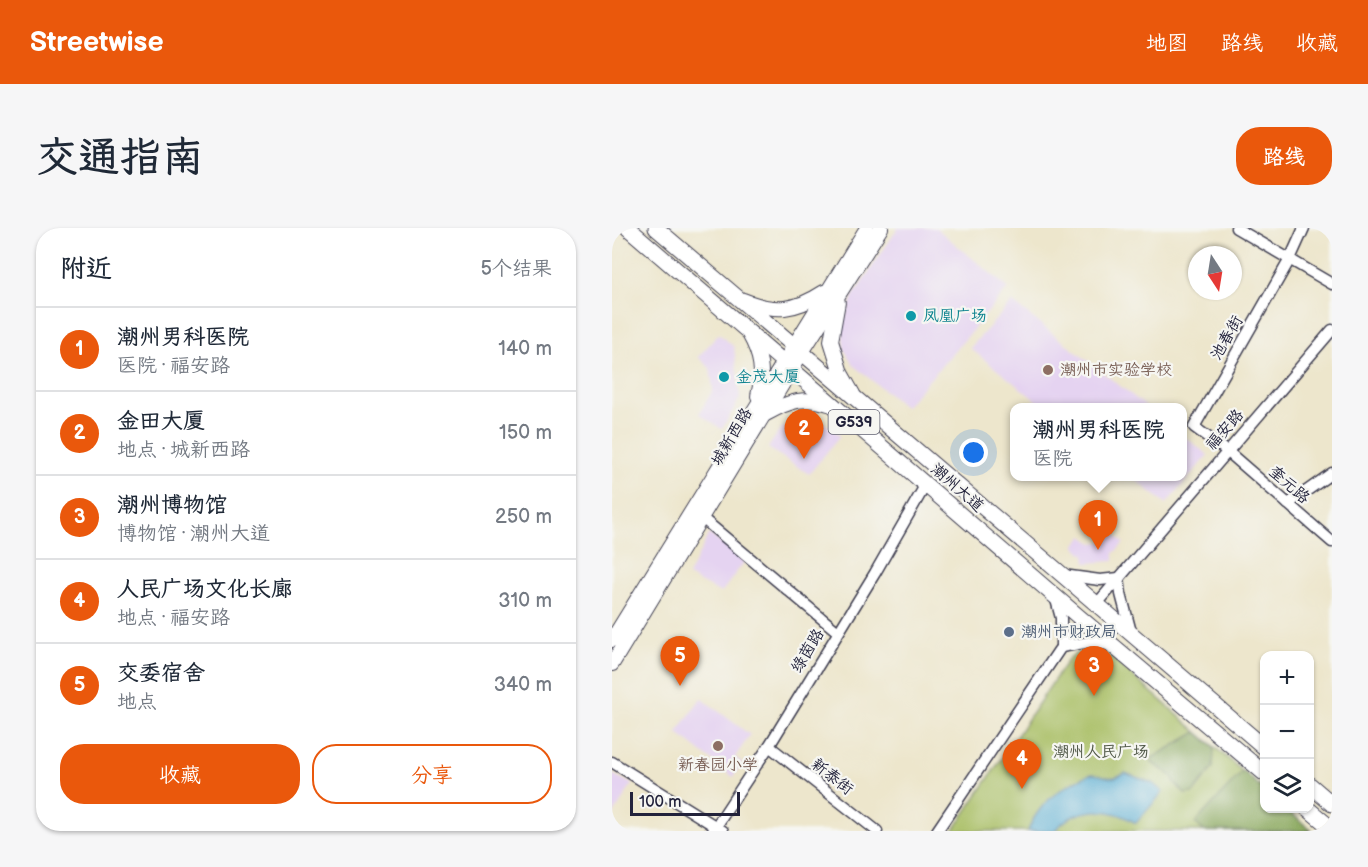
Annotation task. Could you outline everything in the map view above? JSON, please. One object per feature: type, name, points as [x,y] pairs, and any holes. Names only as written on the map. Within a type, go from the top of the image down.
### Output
[{"type":"highway","name":"潮州大道","points":[[628,228],[926,484],[1054,596],[1080,623],[1116,647],[1260,769]]},
{"type":"highway","name":"潮州大道","points":[[656,228],[1260,744]]},
{"type":"highway","points":[[1314,788],[1330,800]]},
{"type":"highway","points":[[1313,813],[1332,829]]},
{"type":"main road","name":"城新西路","points":[[612,664],[698,514],[834,291],[867,228]]},
{"type":"main road","name":"城新西路","points":[[834,291],[881,228]]},
{"type":"main road","points":[[738,297],[773,310],[791,308],[834,291],[831,341],[841,373],[854,396]]},
{"type":"main road","points":[[748,332],[758,350],[762,366],[760,411],[799,400],[815,399],[834,405]]},
{"type":"main road","name":"城新西路","points":[[612,640],[698,514]]},
{"type":"street","points":[[1236,228],[1332,284]]},
{"type":"street","name":"池春街","points":[[1227,451],[1194,427],[1290,259],[1304,228]]},
{"type":"street","name":"福安路","points":[[1096,605],[1332,330]]},
{"type":"street","name":"奎元路","points":[[1227,451],[1332,542]]},
{"type":"street","points":[[1288,504],[1332,473]]},
{"type":"street","name":"绿茵路","points":[[717,830],[875,573],[926,484]]},
{"type":"street","points":[[698,514],[838,632]]},
{"type":"street","points":[[1061,574],[1100,580],[1119,578],[1132,636]]},
{"type":"street","points":[[1054,596],[1061,618],[1061,647]]},
{"type":"street","points":[[937,831],[1061,647],[1080,623]]},
{"type":"street","points":[[1061,647],[1090,642],[1100,642],[1116,647]]},
{"type":"street","name":"新泰街","points":[[769,746],[877,831]]},
{"type":"street","points":[[612,762],[717,830]]},
{"type":"shaded area","name":"凤凰广场","points":[[898,228],[936,228],[1008,288],[905,407],[854,366],[844,349],[842,326],[853,296]]},
{"type":"shaded area","name":"潮州市实验学校","points":[[1012,302],[1142,403],[1039,403],[970,348]]},
{"type":"shaded area","points":[[719,334],[734,347],[740,398],[722,429],[699,414],[713,390],[710,368],[698,357]]},
{"type":"shaded area","points":[[822,421],[840,436],[809,474],[768,448],[781,428]]},
{"type":"shaded area","points":[[1187,439],[1208,455],[1187,480]]},
{"type":"shaded area","points":[[1137,481],[1186,481],[1166,504]]},
{"type":"shaded area","points":[[1113,533],[1124,543],[1114,553],[1114,561],[1086,563],[1085,555],[1075,546],[1083,536],[1093,543],[1107,541]]},
{"type":"shaded area","points":[[709,534],[745,561],[721,593],[688,576]]},
{"type":"shaded area","name":"新春园小学","points":[[701,698],[750,735],[735,757],[742,763],[733,777],[677,733]]},
{"type":"shaded area","points":[[612,774],[632,784],[612,817]]},
{"type":"green space","name":"潮州人民广场","points":[[1103,650],[1260,787],[1260,813],[1291,813],[1312,831],[953,831],[1069,658],[1081,651]]},
{"type":"green space","points":[[1197,732],[1214,747],[1213,768],[1193,793],[1185,794],[1172,776],[1152,763],[1152,758]]},
{"type":"green space","points":[[1243,771],[1260,786],[1260,813],[1291,813],[1312,831],[1204,831],[1195,823]]},
{"type":"water","points":[[1125,773],[1152,783],[1163,792],[1136,823],[1126,817],[1104,811],[1093,811],[1072,817],[1054,831],[1028,831],[1042,806],[1072,783],[1091,774],[1111,778]]},
{"type":"place","name":"凤凰广场","points":[[911,316]]},
{"type":"place","name":"潮州市实验学校","points":[[1048,370]]},
{"type":"place","name":"金茂大厦","points":[[724,377]]},
{"type":"place","name":"金田大厦","points":[[804,459]]},
{"type":"place","name":"潮州男科医院","points":[[1098,550]]},
{"type":"place","name":"潮州市财政局","points":[[1009,632]]},
{"type":"place","name":"交委宿舍","points":[[680,686]]},
{"type":"place","name":"潮州博物馆","points":[[1094,696]]},
{"type":"place","name":"新春园小学","points":[[718,746]]},
{"type":"place","name":"人民广场文化长廊","points":[[1022,789]]}]
